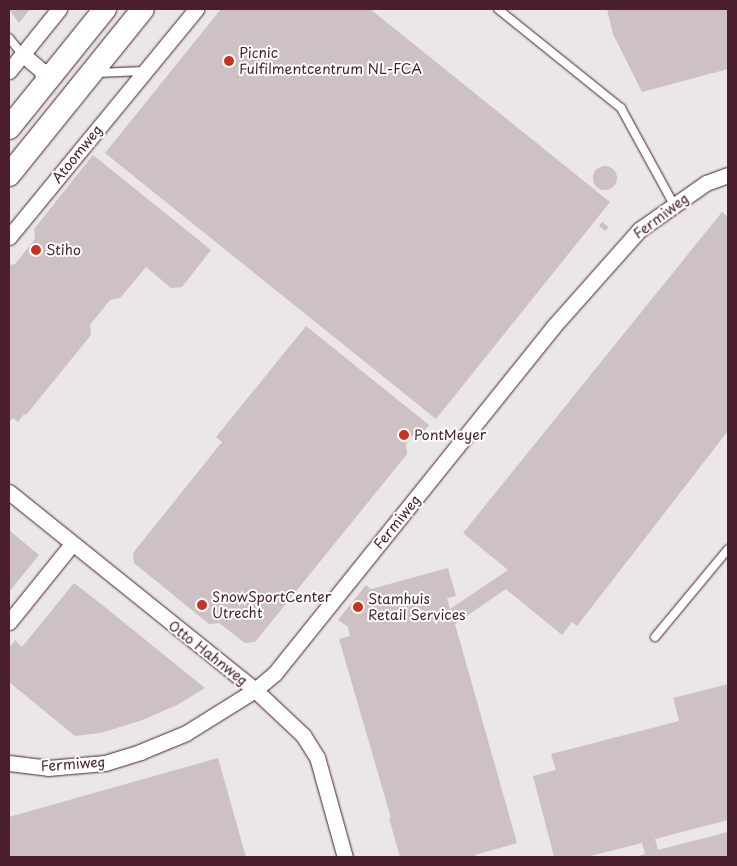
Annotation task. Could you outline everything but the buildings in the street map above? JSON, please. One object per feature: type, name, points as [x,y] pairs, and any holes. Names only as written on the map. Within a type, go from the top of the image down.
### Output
[{"type":"main road","points":[[9,128],[105,9]]},
{"type":"main road","points":[[9,175],[143,9]]},
{"type":"main road","points":[[44,85],[66,104]]},
{"type":"street","points":[[9,71],[59,9]]},
{"type":"street","name":"Atoomweg","points":[[9,237],[196,9]]},
{"type":"street","points":[[22,54],[42,71],[44,85]]},
{"type":"street","name":"Fermiweg","points":[[9,763],[48,768],[106,763],[140,752],[186,733],[255,690],[275,673],[553,327],[639,230],[706,183],[728,175]]},
{"type":"street","name":"Otto Hahnweg","points":[[9,492],[255,690],[302,735],[317,757],[345,857]]},
{"type":"street","points":[[9,622],[72,544]]},
{"type":"lane","points":[[498,9],[621,108],[674,205]]},
{"type":"lane","points":[[9,38],[22,54]]},
{"type":"lane","points":[[91,73],[144,72]]},
{"type":"lane","points":[[655,637],[728,548]]},
{"type":"shaded area","points":[[9,9],[728,9],[728,857],[9,857]]},
{"type":"place","name":"Picnic Fulfilmentcentrum NL-FCA","points":[[229,61]]},
{"type":"place","name":"Stiho","points":[[36,250]]},
{"type":"place","name":"PontMeyer","points":[[404,435]]},
{"type":"place","name":"SnowSportCenter Utrecht","points":[[202,605]]},
{"type":"place","name":"Stamhuis Retail Services","points":[[358,607]]}]
